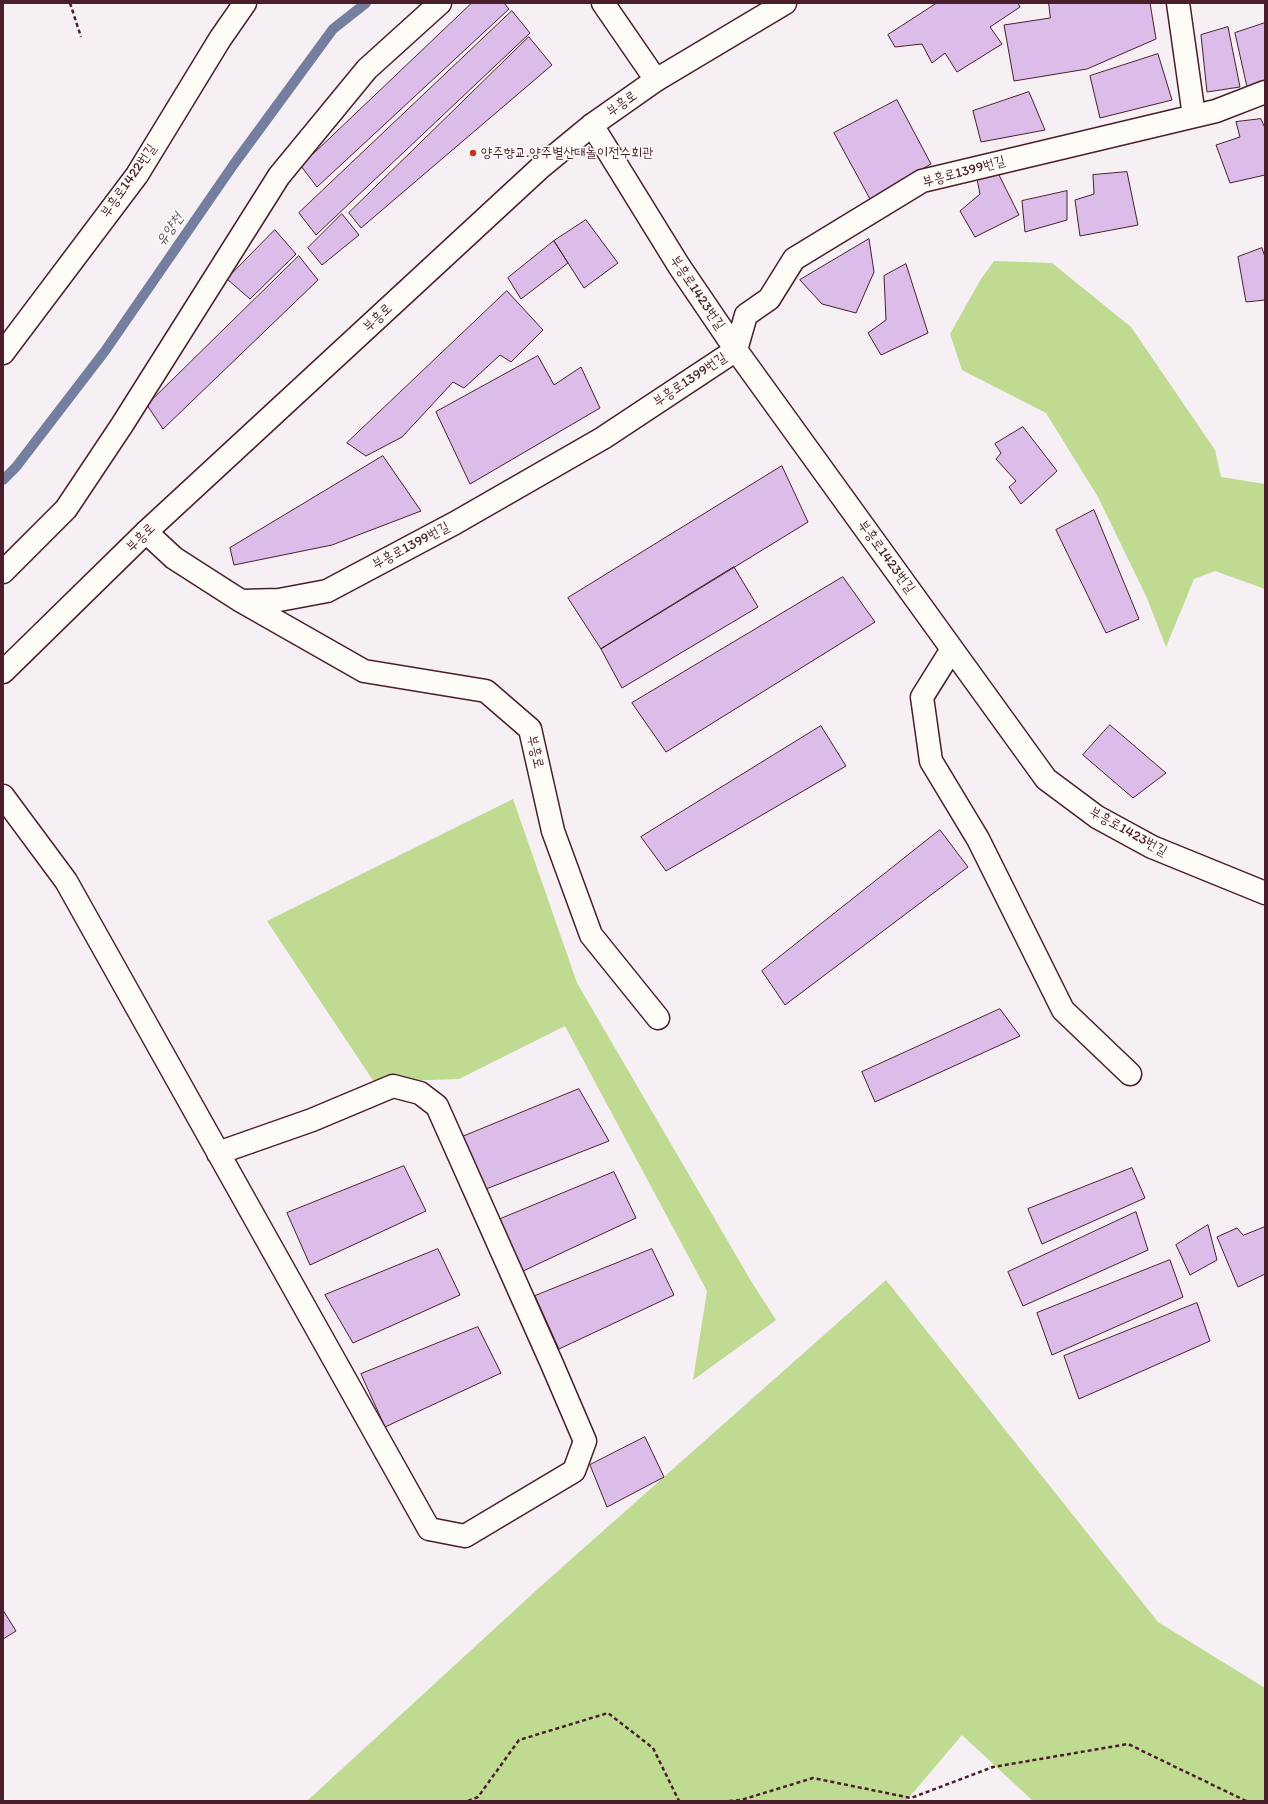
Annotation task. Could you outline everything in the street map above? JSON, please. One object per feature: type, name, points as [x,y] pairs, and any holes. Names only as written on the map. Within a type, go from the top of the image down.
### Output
[{"type":"street","name":"부흥로1422번길","points":[[3,353],[137,175],[220,39],[245,3]]},
{"type":"street","points":[[3,572],[66,509],[122,426],[280,176],[367,69],[440,3]]},
{"type":"street","points":[[604,3],[656,80]]},
{"type":"street","name":"부흥로","points":[[3,672],[146,532],[541,167],[592,126],[656,80],[785,3]]},
{"type":"street","points":[[1178,3],[1194,116]]},
{"type":"street","name":"부흥로1399번길","points":[[241,601],[279,600],[327,591],[455,523],[603,438],[736,350],[746,315],[769,300],[794,259],[922,181],[1216,111],[1265,92]]},
{"type":"street","name":"부흥로1423번길","points":[[592,126],[678,266],[736,350],[1046,779],[1097,817],[1152,847],[1265,893]]},
{"type":"street","points":[[146,532],[174,558],[241,601]]},
{"type":"street","name":"부흥로","points":[[241,601],[364,671],[486,691],[530,729],[553,831],[591,935],[658,1018]]},
{"type":"street","points":[[952,649],[922,697],[931,761],[978,839],[1063,1010],[1130,1074]]},
{"type":"street","points":[[3,796],[66,881],[218,1153],[429,1529],[465,1536],[574,1471],[585,1441],[437,1106],[420,1093],[392,1086],[312,1120],[218,1153]]},
{"type":"path","points":[[70,3],[81,37]]},
{"type":"path","points":[[468,1801],[478,1797],[519,1740],[608,1713],[653,1748],[679,1801]]},
{"type":"path","points":[[729,1801],[741,1800],[813,1778],[911,1798],[993,1767],[1128,1744],[1246,1801]]},
{"type":"green space","points":[[994,261],[1052,263],[1131,327],[1215,450],[1221,477],[1265,484],[1265,589],[1215,571],[1194,579],[1166,647],[1147,598],[1098,497],[1046,413],[962,370],[950,334],[981,279]]},
{"type":"green space","points":[[513,799],[577,983],[751,1281],[776,1320],[693,1380],[707,1291],[565,1026],[459,1079],[374,1082],[267,921]]},
{"type":"green space","points":[[886,1280],[1158,1622],[1265,1688],[1265,1801],[1033,1801],[962,1735],[906,1801],[307,1801],[541,1586]]},
{"type":"building","points":[[472,3],[504,3],[509,9],[317,187],[301,166]]},
{"type":"building","points":[[937,3],[1018,3],[1020,7],[990,27],[1002,44],[957,72],[945,53],[932,63],[922,44],[895,47],[888,35]]},
{"type":"building","points":[[1049,3],[1150,3],[1156,39],[1087,69],[1014,81],[1004,25],[1050,18]]},
{"type":"building","points":[[512,11],[530,33],[316,235],[299,213]]},
{"type":"building","points":[[1265,23],[1265,81],[1247,87],[1235,33]]},
{"type":"building","points":[[1228,27],[1240,87],[1207,92],[1201,35]]},
{"type":"building","points":[[529,37],[552,65],[361,228],[349,213]]},
{"type":"building","points":[[1158,54],[1172,100],[1100,118],[1090,76]]},
{"type":"building","points":[[1029,92],[1045,130],[981,142],[973,111]]},
{"type":"building","points":[[897,100],[931,164],[870,199],[834,133]]},
{"type":"building","points":[[1261,119],[1265,128],[1265,175],[1230,183],[1216,145],[1240,137],[1236,122]]},
{"type":"building","points":[[1127,172],[1138,225],[1080,236],[1075,200],[1094,194],[1093,175]]},
{"type":"building","points":[[999,175],[1019,215],[975,237],[960,211],[980,194],[977,179]]},
{"type":"building","points":[[1067,191],[1067,220],[1025,232],[1022,201]]},
{"type":"building","points":[[342,214],[359,235],[322,265],[308,248]]},
{"type":"building","points":[[586,220],[618,263],[584,288],[554,241]]},
{"type":"building","points":[[275,230],[296,254],[250,299],[227,279]]},
{"type":"building","points":[[869,239],[874,272],[856,313],[822,304],[800,280]]},
{"type":"building","points":[[554,241],[568,263],[521,299],[508,278]]},
{"type":"building","points":[[1262,248],[1265,257],[1265,300],[1246,302],[1238,257]]},
{"type":"building","points":[[299,256],[318,280],[163,429],[147,405]]},
{"type":"building","points":[[906,264],[928,333],[881,355],[868,333],[886,320],[884,276]]},
{"type":"building","points":[[507,291],[543,330],[511,362],[500,355],[464,388],[453,382],[402,437],[366,456],[347,443]]},
{"type":"building","points":[[538,356],[554,385],[581,367],[600,408],[470,484],[436,412]]},
{"type":"building","points":[[1023,427],[1057,471],[1021,504],[1009,487],[1016,481],[996,459],[1001,453],[995,444]]},
{"type":"building","points":[[383,456],[421,511],[332,545],[234,565],[230,548]]},
{"type":"building","points":[[782,466],[808,522],[601,649],[568,598]]},
{"type":"building","points":[[1094,510],[1139,619],[1106,633],[1056,530]]},
{"type":"building","points":[[734,567],[758,607],[622,688],[601,649]]},
{"type":"building","points":[[843,577],[875,622],[666,752],[632,703]]},
{"type":"building","points":[[1110,725],[1166,773],[1133,798],[1083,755]]},
{"type":"building","points":[[821,726],[846,766],[666,871],[641,837]]},
{"type":"building","points":[[940,830],[968,867],[785,1005],[762,971]]},
{"type":"building","points":[[1000,1009],[1020,1036],[875,1102],[862,1072]]},
{"type":"building","points":[[579,1089],[609,1141],[486,1189],[462,1137]]},
{"type":"building","points":[[404,1166],[426,1211],[310,1265],[287,1213]]},
{"type":"building","points":[[1132,1168],[1145,1198],[1042,1244],[1028,1209]]},
{"type":"building","points":[[614,1172],[636,1218],[521,1272],[498,1220]]},
{"type":"building","points":[[1136,1212],[1148,1250],[1023,1306],[1008,1272]]},
{"type":"building","points":[[1208,1225],[1217,1260],[1190,1275],[1176,1245]]},
{"type":"building","points":[[1265,1227],[1265,1274],[1238,1287],[1217,1237],[1237,1228],[1243,1235]]},
{"type":"building","points":[[438,1249],[460,1295],[353,1343],[325,1295]]},
{"type":"building","points":[[652,1249],[674,1295],[559,1349],[535,1296]]},
{"type":"building","points":[[1170,1260],[1183,1297],[1052,1355],[1037,1313]]},
{"type":"building","points":[[1197,1303],[1210,1341],[1079,1399],[1064,1356]]},
{"type":"building","points":[[478,1327],[501,1373],[385,1427],[361,1374]]},
{"type":"building","points":[[645,1437],[664,1477],[607,1507],[590,1465]]},
{"type":"building","points":[[3,1610],[16,1631],[3,1639]]},
{"type":"waterway","name":"유양천","points":[[3,480],[16,467],[105,351],[234,164],[333,29],[366,3]]},
{"type":"place","name":"양주향교.양주별산대놀이전수회관","points":[[473,153]]}]
